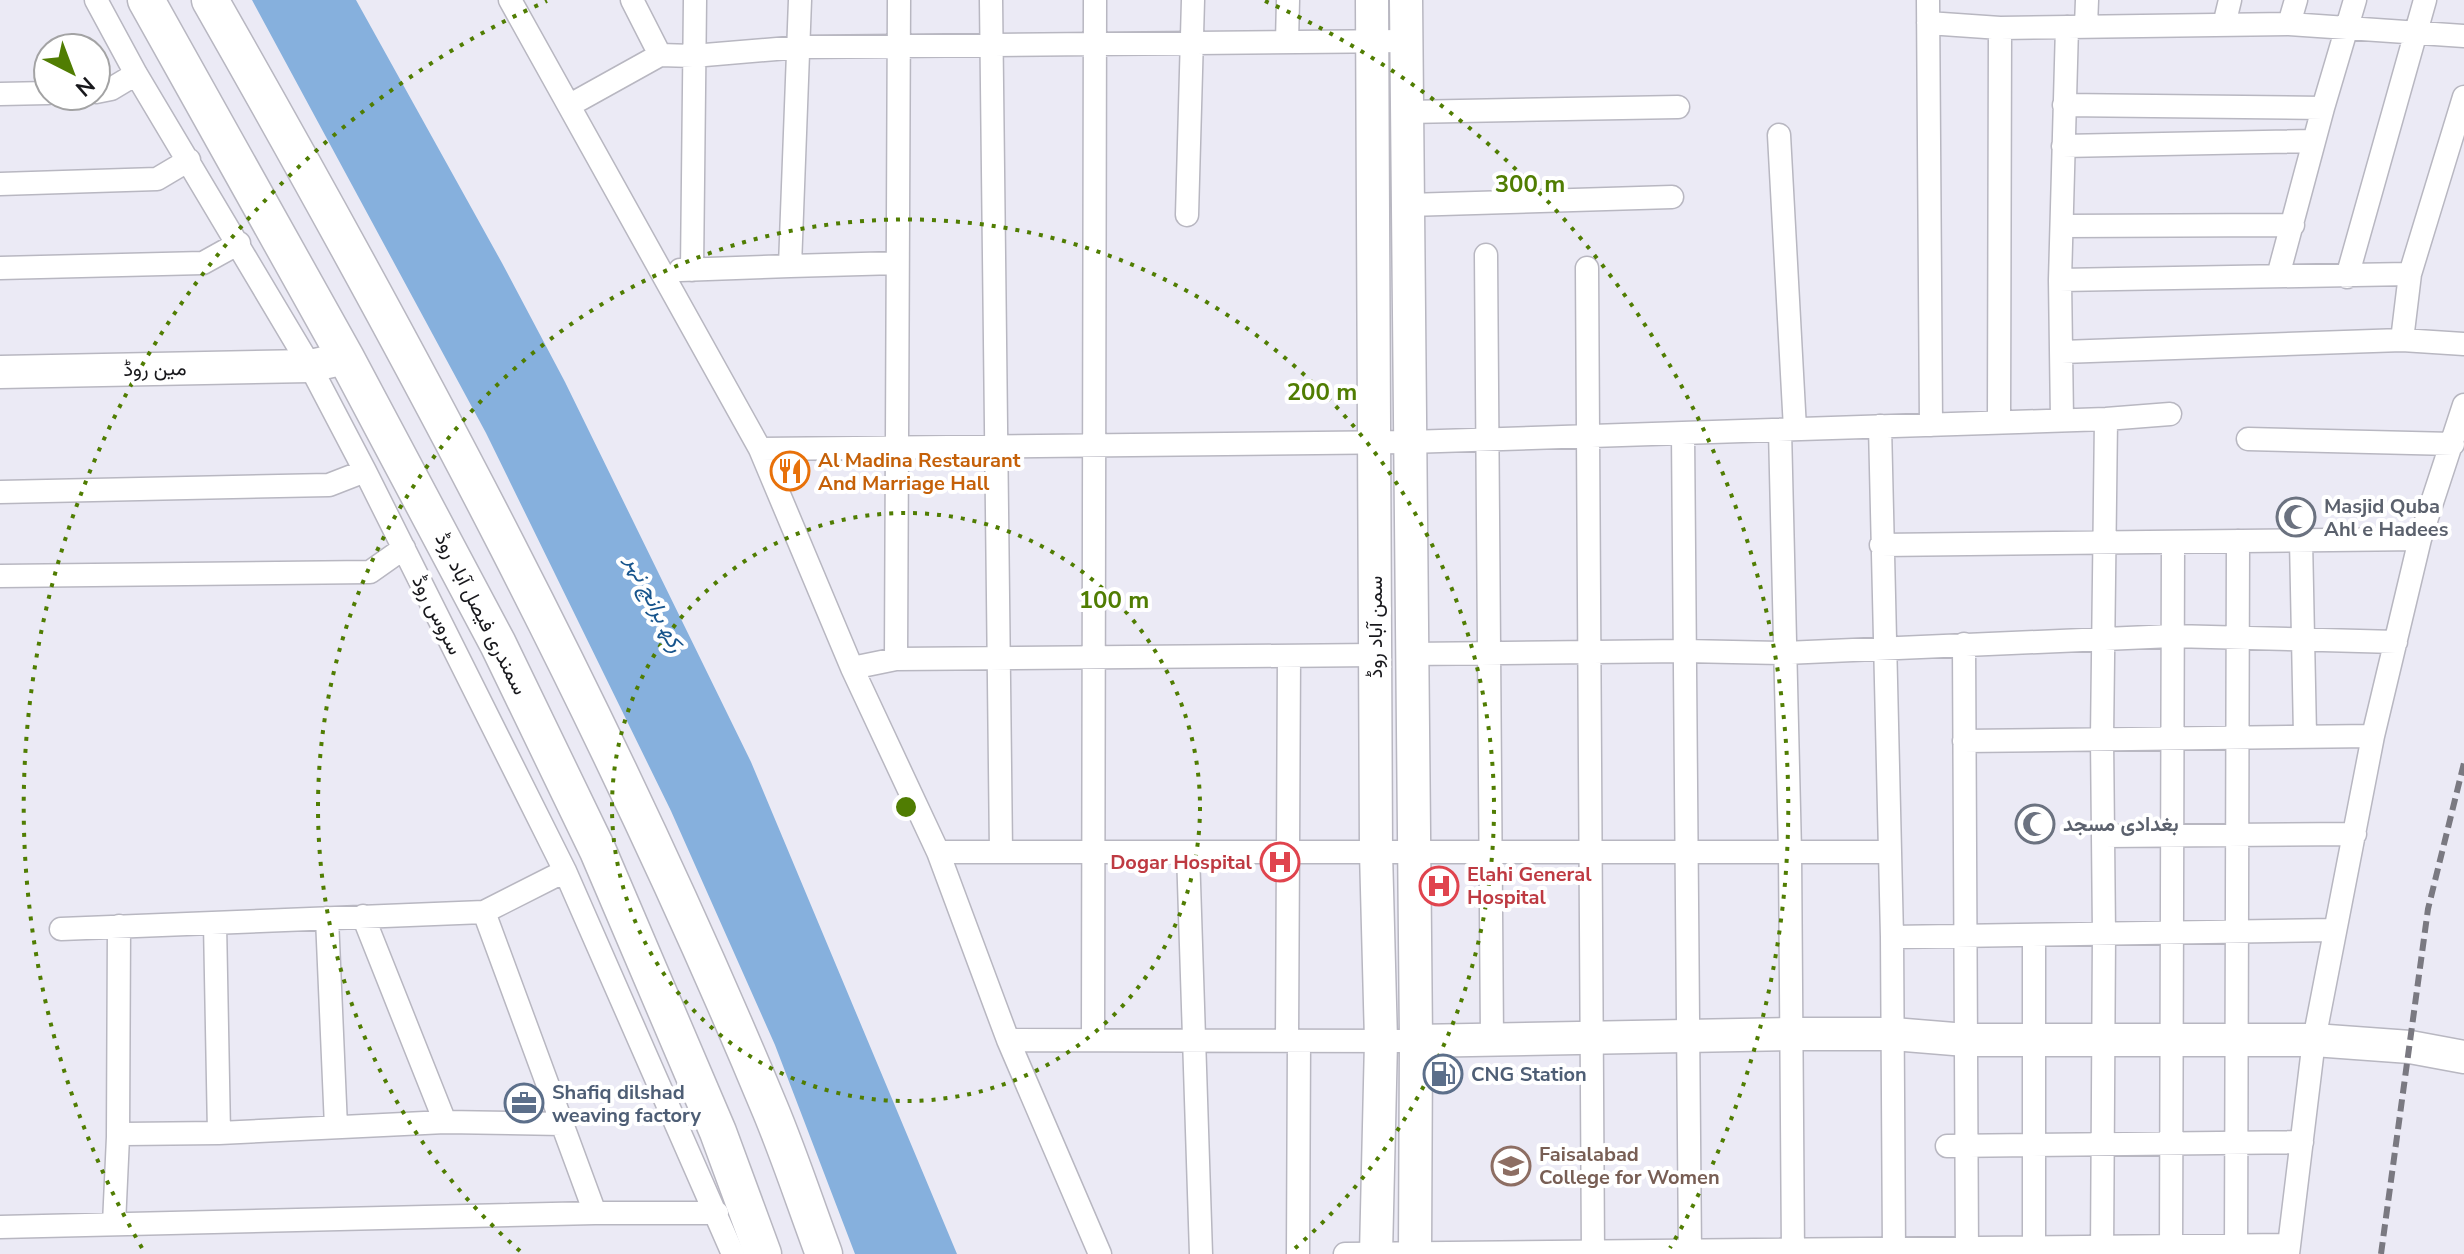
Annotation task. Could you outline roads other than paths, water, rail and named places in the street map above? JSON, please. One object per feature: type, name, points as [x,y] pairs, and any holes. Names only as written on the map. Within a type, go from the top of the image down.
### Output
[{"type":"main road","name":"سمندری فیصل آباد روڈ","points":[[146,0],[346,358],[498,644],[598,851],[718,1132],[763,1254]]},
{"type":"main road","points":[[210,0],[394,331],[548,624],[645,824],[765,1097],[824,1254]]},
{"type":"street","name":"سروس روڈ","points":[[96,0],[136,74],[310,366],[365,471],[565,871],[733,1254]]},
{"type":"street","points":[[510,0],[760,449],[852,668],[938,852],[1008,1040],[1100,1254]]},
{"type":"street","points":[[632,0],[660,55]]},
{"type":"street","points":[[692,270],[695,0]]},
{"type":"street","points":[[790,266],[800,0]]},
{"type":"street","points":[[896,659],[899,0]]},
{"type":"street","points":[[991,0],[1001,852]]},
{"type":"street","points":[[1093,1040],[1095,0]]},
{"type":"street","points":[[1187,215],[1193,0]]},
{"type":"street","points":[[1287,42],[1288,0]]},
{"type":"street","name":"سمن آباد روڈ","points":[[1372,0],[1376,852],[1381,1041],[1376,1254]]},
{"type":"street","name":"سمن آباد روڈ","points":[[1406,0],[1416,1041],[1415,1254]]},
{"type":"street","points":[[1928,0],[1931,425]]},
{"type":"street","points":[[2062,420],[2060,280],[2064,105],[2076,27],[2087,0]]},
{"type":"street","points":[[2224,25],[2230,0]]},
{"type":"street","points":[[2289,24],[2296,0]]},
{"type":"street","points":[[2278,276],[2355,0]]},
{"type":"street","points":[[2347,277],[2425,0]]},
{"type":"street","points":[[1928,23],[2000,28],[2289,24],[2464,36]]},
{"type":"street","points":[[1999,422],[2000,28]]},
{"type":"street","points":[[570,105],[660,55],[693,56],[800,47],[1406,41]]},
{"type":"street","points":[[112,88],[136,74]]},
{"type":"street","points":[[0,94],[32,93]]},
{"type":"street","points":[[2402,340],[2410,274],[2464,97]]},
{"type":"street","points":[[2064,105],[2323,108]]},
{"type":"street","points":[[1407,112],[1678,107]]},
{"type":"street","points":[[1779,135],[1788,430],[1785,653],[1793,1252]]},
{"type":"street","points":[[2063,146],[2314,141]]},
{"type":"street","points":[[0,184],[157,179],[189,160]]},
{"type":"street","points":[[1408,205],[1672,197]]},
{"type":"street","points":[[2063,226],[2293,225]]},
{"type":"street","points":[[0,268],[203,263],[239,243]]},
{"type":"street","points":[[1486,255],[1492,1041]]},
{"type":"street","points":[[661,270],[897,263]]},
{"type":"street","points":[[1587,268],[1593,1253]]},
{"type":"street","points":[[2060,280],[2410,274]]},
{"type":"street","points":[[2062,352],[2402,340],[2464,344]]},
{"type":"street","name":"مین روڈ","points":[[0,372],[310,366],[346,358]]},
{"type":"street","points":[[1345,1254],[2288,1249],[2314,1040],[2373,736],[2420,539],[2464,405]]},
{"type":"street","points":[[760,449],[1409,442],[2106,419],[2170,414]]},
{"type":"street","points":[[2102,1250],[2102,738],[2106,419]]},
{"type":"street","points":[[1880,426],[1892,937],[1894,1251]]},
{"type":"street","points":[[1683,433],[1690,1252]]},
{"type":"street","points":[[2248,439],[2453,444]]},
{"type":"street","points":[[0,492],[329,485],[365,471]]},
{"type":"street","points":[[1881,545],[2420,539]]},
{"type":"street","points":[[2301,540],[2305,735]]},
{"type":"street","points":[[2236,1250],[2238,541]]},
{"type":"street","points":[[2171,1250],[2173,542]]},
{"type":"street","points":[[0,576],[370,572],[404,548]]},
{"type":"street","points":[[1411,654],[1785,653],[2172,636],[2396,642]]},
{"type":"street","points":[[1964,644],[1966,1040],[1957,1146],[1967,1251]]},
{"type":"street","points":[[852,668],[896,659],[1375,655]]},
{"type":"street","points":[[1289,656],[1289,852],[1298,1254]]},
{"type":"street","points":[[1964,741],[2373,736]]},
{"type":"street","points":[[2104,836],[2355,834]]},
{"type":"street","points":[[938,852],[1888,852]]},
{"type":"street","points":[[1188,852],[1201,1254]]},
{"type":"street","points":[[61,929],[484,912],[565,871]]},
{"type":"street","points":[[484,912],[595,1213]]},
{"type":"street","points":[[363,916],[445,1122]]},
{"type":"street","points":[[327,918],[336,1127]]},
{"type":"street","points":[[215,923],[219,1133]]},
{"type":"street","points":[[114,1224],[118,1137],[119,926]]},
{"type":"street","points":[[1892,937],[2334,930]]},
{"type":"street","points":[[2034,935],[2034,1251]]},
{"type":"street","points":[[1008,1040],[1492,1041],[1893,1034],[1966,1040],[2314,1040],[2410,1047],[2464,1057]]},
{"type":"street","points":[[118,1137],[124,1134],[219,1133],[445,1122],[562,1124]]},
{"type":"street","points":[[1957,1146],[2302,1142]]},
{"type":"street","points":[[0,1227],[717,1213]]},
{"type":"water","name":"رکھ برانچ نہر","points":[[252,0],[356,0],[565,382],[751,762],[957,1254],[855,1254],[775,1045],[671,811],[486,433]]},
{"type":"railway","points":[[2381,1254],[2428,909],[2464,763]]},
{"type":"place","name":"Al Madina Restaurant And Marriage Hall","points":[[790,471]]},
{"type":"place","name":"Masjid Quba Ahl e Hadees","points":[[2296,517]]},
{"type":"place","name":"بغدادی مسجد","points":[[2035,824]]},
{"type":"place","name":"Dogar Hospital","points":[[1280,862]]},
{"type":"place","name":"Elahi General Hospital","points":[[1439,886]]},
{"type":"place","name":"CNG Station","points":[[1443,1074]]},
{"type":"place","name":"Shafiq dilshad weaving factory","points":[[524,1103]]},
{"type":"place","name":"Faisalabad College for Women","points":[[1511,1166]]}]
